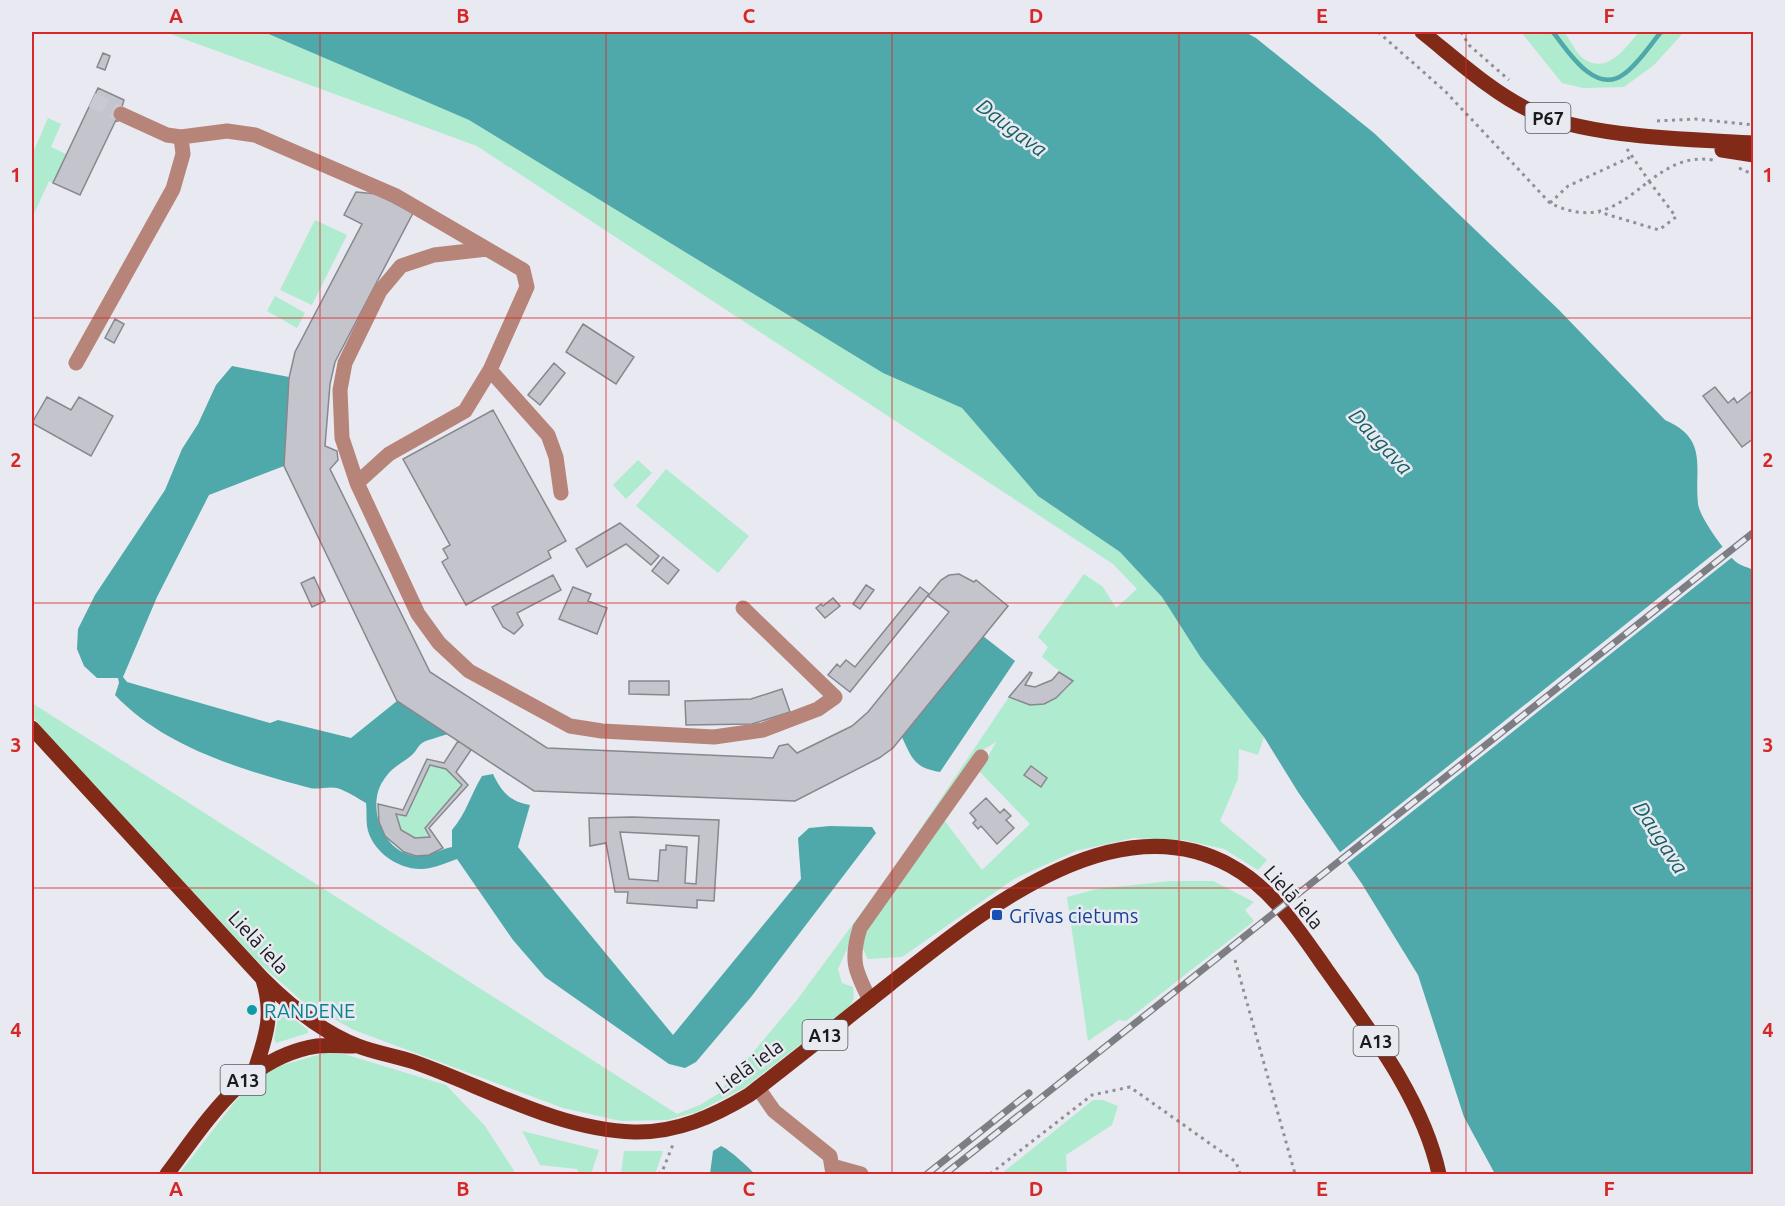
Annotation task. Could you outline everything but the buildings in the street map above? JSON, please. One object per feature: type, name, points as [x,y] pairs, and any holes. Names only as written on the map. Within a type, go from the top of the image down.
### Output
[{"type":"main road","name":"P67","points":[[1422,32],[1509,99],[1538,114],[1594,129],[1754,155]]},
{"type":"main road","name":"P67","points":[[1648,136],[1754,143]]},
{"type":"main road","name":"Lielā iela","points":[[32,728],[262,978],[302,1014],[357,1046],[414,1062],[547,1113],[593,1127],[635,1132],[680,1127],[715,1115],[758,1088],[975,917],[1050,873],[1134,847],[1172,848],[1203,854],[1229,865],[1250,878],[1290,920],[1372,1035],[1406,1092],[1434,1149],[1439,1174]]},
{"type":"main road","points":[[255,1070],[269,1017],[270,1001],[262,978]]},
{"type":"main road","name":"A13","points":[[167,1174],[235,1087],[255,1070],[283,1055],[317,1046],[357,1046]]},
{"type":"lane","points":[[121,114],[167,135],[182,137],[227,131],[255,135],[396,196],[524,270],[527,287],[490,370],[465,411],[389,454],[357,483]]},
{"type":"lane","points":[[76,363],[173,189],[183,154],[182,137]]},
{"type":"lane","points":[[487,249],[434,255],[401,266],[380,291],[345,363],[340,390],[342,438],[357,483],[418,614],[439,643],[469,671],[570,726],[602,731],[714,737],[763,730],[818,709],[835,697],[743,608]]},
{"type":"lane","points":[[490,370],[548,435],[556,457],[561,493]]},
{"type":"lane","points":[[870,1000],[857,974],[853,951],[860,928],[981,757]]},
{"type":"lane","points":[[758,1088],[774,1111],[830,1156],[832,1170],[861,1174]]},
{"type":"path","points":[[1378,32],[1445,91],[1550,204],[1574,212],[1599,212],[1659,230],[1676,217],[1626,151],[1628,141]]},
{"type":"path","points":[[1461,32],[1469,45],[1515,85]]},
{"type":"path","points":[[1655,121],[1695,119],[1754,125]]},
{"type":"path","points":[[1550,204],[1568,186],[1631,157]]},
{"type":"path","points":[[1599,212],[1621,204],[1677,162],[1692,158],[1719,162]]},
{"type":"path","points":[[1734,166],[1754,175]]},
{"type":"path","points":[[1235,960],[1294,1174]]},
{"type":"path","points":[[990,1174],[1092,1095],[1130,1087],[1236,1162],[1240,1174]]},
{"type":"path","points":[[658,1174],[662,1172],[680,1127]]},
{"type":"green space","points":[[165,32],[264,32],[469,120],[883,373],[962,408],[1038,496],[1120,552],[1148,580],[1162,597],[1201,658],[1264,737],[1258,755],[1239,749],[1238,779],[1220,821],[1267,860],[1258,870],[1224,849],[1183,840],[1133,838],[1076,851],[1014,879],[902,957],[868,959],[861,945],[866,929],[944,820],[982,870],[1030,824],[980,772],[996,742],[978,753],[856,929],[838,969],[842,983],[853,987],[854,998],[850,1006],[744,1088],[697,1112],[667,1120],[621,1121],[563,1108],[354,1030],[303,1002],[260,964],[45,732],[32,716],[32,703],[677,1114],[700,1105],[718,1094],[797,1000],[892,871],[1009,697],[1027,704],[1044,703],[1059,695],[1073,682],[1042,657],[1048,647],[1038,637],[1084,574],[1103,587],[1116,608],[1137,589],[1113,564],[477,146]]},
{"type":"green space","points":[[1521,32],[1564,32],[1581,57],[1601,64],[1616,57],[1639,32],[1684,32],[1654,65],[1624,87],[1583,88],[1562,83]]},
{"type":"green space","points":[[48,118],[61,124],[51,147],[66,154],[53,183],[49,181],[32,218],[32,155]]},
{"type":"green space","points":[[315,220],[347,235],[312,305],[280,290]]},
{"type":"green space","points":[[275,296],[305,313],[297,328],[267,311]]},
{"type":"green space","points":[[638,460],[652,473],[626,499],[613,485]]},
{"type":"green space","points":[[666,469],[749,536],[718,573],[636,506]]},
{"type":"green space","points":[[430,765],[446,769],[462,785],[425,827],[430,837],[415,838],[401,830],[396,814],[406,816]]},
{"type":"green space","points":[[1171,881],[1213,881],[1254,902],[1245,910],[1254,921],[1126,1021],[1119,1020],[1088,1041],[1067,897],[1097,889]]},
{"type":"green space","points":[[280,1008],[308,1030],[308,1033],[276,1043],[274,1038]]},
{"type":"green space","points":[[325,1053],[344,1054],[446,1085],[485,1126],[516,1174],[179,1174],[237,1099],[272,1068]]},
{"type":"green space","points":[[1093,1100],[1103,1100],[1118,1106],[1112,1125],[1066,1155],[1067,1174],[1001,1174]]},
{"type":"green space","points":[[522,1131],[599,1150],[591,1174],[579,1174],[577,1169],[540,1165]]},
{"type":"green space","points":[[624,1151],[663,1151],[655,1174],[621,1174]]},
{"type":"water","name":"Daugava","points":[[264,32],[1245,32],[1256,38],[1374,133],[1559,310],[1665,420],[1688,436],[1694,445],[1696,455],[1698,504],[1703,518],[1731,557],[1753,570],[1753,1174],[1495,1174],[1464,1117],[1418,975],[1362,884],[1298,792],[1264,737],[1201,658],[1162,597],[1120,552],[1038,496],[962,408],[883,373],[469,120]]},
{"type":"water","points":[[232,366],[289,377],[284,466],[209,495],[157,597],[123,677],[127,682],[270,723],[278,720],[351,738],[397,701],[448,734],[422,743],[383,781],[376,803],[377,815],[387,838],[405,853],[417,856],[452,847],[452,830],[478,783],[482,776],[493,774],[507,795],[530,805],[518,847],[673,1035],[801,879],[798,838],[809,828],[830,826],[872,827],[876,833],[751,997],[696,1062],[685,1068],[669,1064],[545,977],[513,940],[457,859],[420,869],[410,868],[390,859],[375,845],[370,836],[366,803],[337,788],[313,788],[284,781],[231,764],[180,743],[135,713],[115,695],[119,683],[118,678],[97,678],[84,666],[77,649],[78,629],[95,595],[165,490],[182,449],[198,424],[216,385]]},
{"type":"water","points":[[983,636],[1015,661],[940,772],[925,768],[912,757],[902,737]]},
{"type":"water","points":[[721,1146],[755,1174],[710,1174],[713,1151]]},
{"type":"pier","points":[[1726,544],[1735,555],[1345,865],[1338,854]]},
{"type":"waterway","points":[[1553,32],[1583,68],[1603,79],[1613,79],[1624,74],[1635,65],[1661,32]]},
{"type":"tunnel","points":[[92,100],[121,114]]},
{"type":"railway","points":[[945,1174],[1754,532]]},
{"type":"railway","points":[[927,1174],[1029,1093]]},
{"type":"place","name":"Grīvas cietums","points":[[997,915]]},
{"type":"place","name":"RANDENE","points":[[252,1010]]}]
